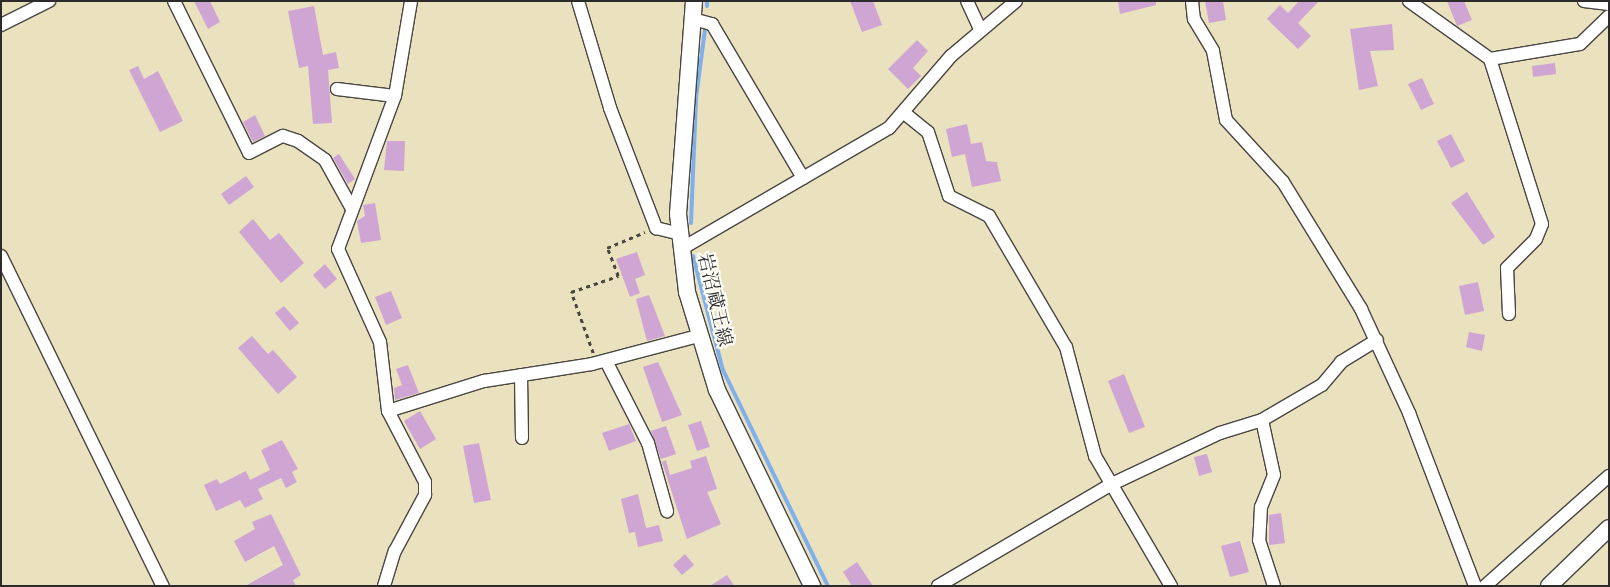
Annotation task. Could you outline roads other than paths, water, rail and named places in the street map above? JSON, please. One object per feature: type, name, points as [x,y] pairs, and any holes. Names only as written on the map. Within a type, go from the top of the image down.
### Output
[{"type":"main road","name":"岩沼蔵王線","points":[[694,1],[679,176],[680,241],[698,336],[745,454],[812,586]]},
{"type":"main road","points":[[1549,586],[1609,528]]},
{"type":"street","points":[[1,25],[48,1]]},
{"type":"street","points":[[174,1],[249,153],[283,136],[298,141],[325,160],[351,207]]},
{"type":"street","points":[[384,586],[395,551],[425,494],[421,470],[388,411],[380,342],[338,249],[351,207],[395,96],[411,1]]},
{"type":"street","points":[[578,1],[610,108],[656,228],[680,241],[803,178],[889,128],[980,29],[1016,1]]},
{"type":"street","points":[[967,1],[980,29]]},
{"type":"street","points":[[1192,1],[1194,19],[1213,51],[1226,120],[1283,182],[1338,266],[1377,340],[1475,586]]},
{"type":"street","points":[[1409,1],[1490,59],[1541,217],[1536,239],[1507,268],[1509,314]]},
{"type":"street","points":[[1584,1],[1609,4]]},
{"type":"street","points":[[1490,59],[1580,44],[1609,16]]},
{"type":"street","points":[[693,19],[712,24],[803,178]]},
{"type":"street","points":[[337,89],[395,96]]},
{"type":"street","points":[[903,112],[928,132],[949,196],[989,216],[1066,347],[1095,456],[1172,586]]},
{"type":"street","points":[[1,256],[163,586]]},
{"type":"street","points":[[388,411],[484,381],[601,362],[698,336]]},
{"type":"street","points":[[938,586],[1112,484],[1220,433],[1262,420],[1322,384],[1342,362],[1377,340]]},
{"type":"street","points":[[601,362],[648,443],[667,510]]},
{"type":"street","points":[[521,375],[522,438]]},
{"type":"street","points":[[1262,420],[1274,475],[1261,507],[1259,540],[1274,586]]},
{"type":"street","points":[[1485,586],[1609,476]]},
{"type":"waterway","points":[[707,1],[707,6]]},
{"type":"waterway","points":[[691,223],[696,98],[705,30]]},
{"type":"waterway","points":[[693,256],[723,370],[828,586]]}]
